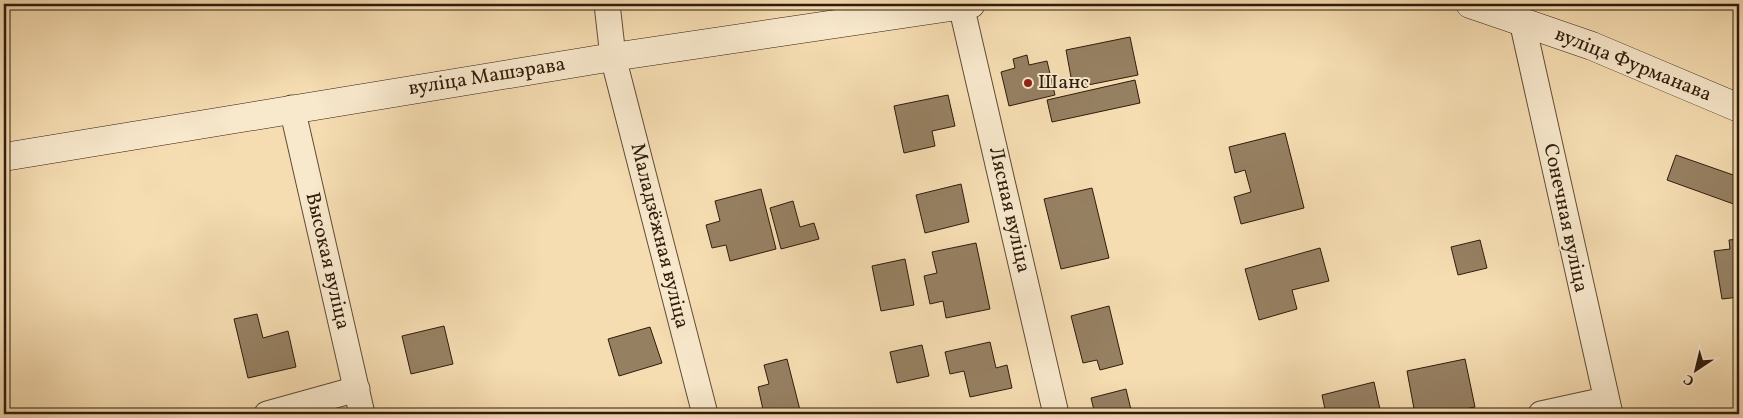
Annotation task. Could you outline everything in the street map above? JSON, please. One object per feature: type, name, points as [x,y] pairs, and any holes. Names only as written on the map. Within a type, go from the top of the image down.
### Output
[{"type":"main road","name":"вуліца Фурманава","points":[[1470,4],[1592,46],[1739,108]]},
{"type":"main road","name":"вуліца Машэрава","points":[[4,156],[613,57],[966,5]]},
{"type":"street","name":"Маладзёжная вуліца","points":[[607,4],[613,57],[705,414]]},
{"type":"street","name":"Лясная вуліца","points":[[966,5],[1056,414]]},
{"type":"street","name":"Сонечная вуліца","points":[[1522,21],[1607,407]]},
{"type":"street","name":"Высокая вуліца","points":[[292,108],[362,414]]},
{"type":"street","points":[[267,414],[356,389]]},
{"type":"street","points":[[1541,414],[1607,407]]},
{"type":"building","points":[[1130,37],[1138,75],[1073,88],[1066,50]]},
{"type":"building","name":"Шанс","points":[[1027,55],[1029,65],[1047,61],[1055,95],[1009,106],[1001,72],[1015,68],[1013,59]]},
{"type":"building","points":[[1135,80],[1140,103],[1052,122],[1047,100]]},
{"type":"building","points":[[948,95],[955,126],[932,131],[935,146],[904,153],[894,106]]},
{"type":"building","points":[[1285,133],[1304,208],[1241,224],[1234,197],[1251,192],[1245,170],[1235,173],[1229,147]]},
{"type":"building","points":[[1676,155],[1739,177],[1739,206],[1667,180]]},
{"type":"building","points":[[961,184],[969,222],[925,233],[916,195]]},
{"type":"building","points":[[1092,188],[1109,258],[1061,269],[1044,199]]},
{"type":"building","points":[[761,189],[776,249],[730,261],[726,245],[712,248],[706,225],[720,221],[715,201]]},
{"type":"building","points":[[793,201],[800,227],[814,223],[819,239],[781,249],[770,208]]},
{"type":"building","points":[[1739,239],[1739,297],[1722,299],[1714,251],[1730,249],[1729,240]]},
{"type":"building","points":[[1480,240],[1487,268],[1458,275],[1451,247]]},
{"type":"building","points":[[976,243],[990,309],[946,318],[943,301],[930,304],[924,276],[937,273],[932,252]]},
{"type":"building","points":[[1320,248],[1329,281],[1292,290],[1297,309],[1259,320],[1245,269]]},
{"type":"building","points":[[905,259],[914,305],[881,311],[872,266]]},
{"type":"building","points":[[1109,306],[1123,364],[1100,370],[1097,360],[1083,363],[1071,316]]},
{"type":"building","points":[[257,314],[263,338],[288,331],[296,367],[248,378],[234,319]]},
{"type":"building","points":[[444,326],[453,364],[411,374],[402,336]]},
{"type":"building","points":[[650,327],[662,363],[619,376],[608,339]]},
{"type":"building","points":[[990,342],[996,368],[1007,365],[1012,388],[970,397],[964,371],[950,374],[945,352]]},
{"type":"building","points":[[922,345],[929,376],[897,383],[890,352]]},
{"type":"building","points":[[787,359],[801,414],[776,414],[776,412],[764,414],[758,387],[769,384],[764,365]]},
{"type":"building","points":[[1465,359],[1475,407],[1440,414],[1415,414],[1407,371]]},
{"type":"building","points":[[1374,382],[1381,414],[1326,414],[1322,395]]},
{"type":"building","points":[[1126,389],[1132,414],[1095,414],[1091,398]]},
{"type":"place","name":"Шанс","points":[[1028,83]]}]
